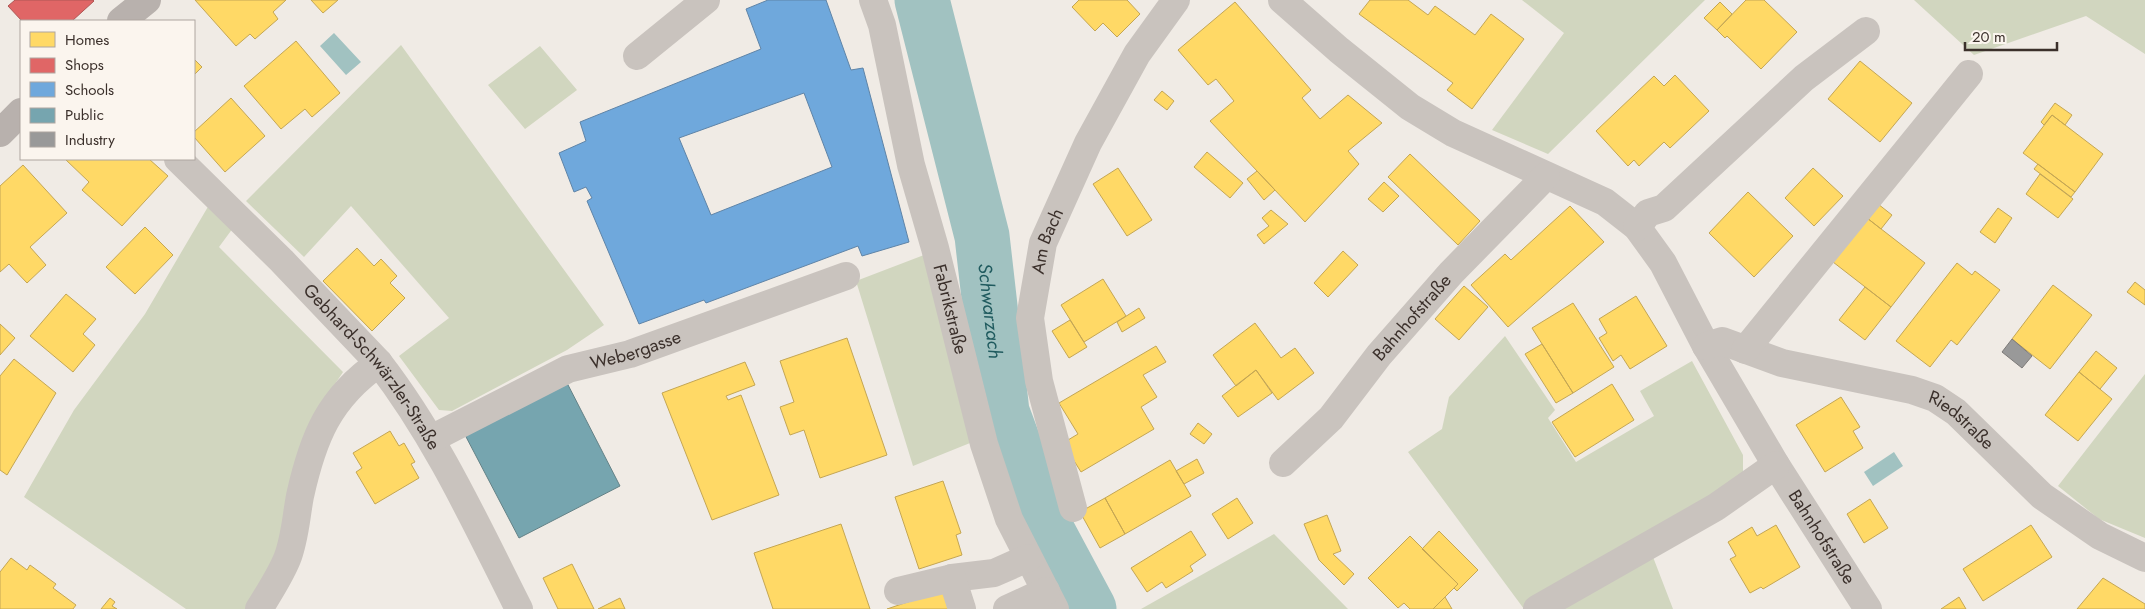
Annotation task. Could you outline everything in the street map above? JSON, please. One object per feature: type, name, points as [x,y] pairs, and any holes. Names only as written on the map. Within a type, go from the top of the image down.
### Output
[{"type":"main road","points":[[122,20],[147,0]]},
{"type":"main road","points":[[0,132],[20,113]]},
{"type":"street","points":[[637,56],[706,0]]},
{"type":"street","name":"Fabrikstraße","points":[[873,0],[882,24],[911,165],[935,248],[984,444],[1009,519],[1051,600]]},
{"type":"street","name":"Am Bach","points":[[1073,508],[1038,381],[1030,318],[1043,243],[1088,142],[1137,54],[1176,0]]},
{"type":"street","name":"Bahnhofstraße","points":[[1282,0],[1339,50],[1410,107],[1453,133],[1605,202],[1637,227],[1663,263],[1706,346],[1776,465],[1868,609]]},
{"type":"street","points":[[1637,227],[1648,213],[1664,208],[1804,78],[1866,31]]},
{"type":"street","points":[[1745,350],[1969,74]]},
{"type":"street","name":"Gebhard-Schwärzler-Straße","points":[[179,160],[282,261],[379,363],[431,439],[519,609]]},
{"type":"street","name":"Bahnhofstraße","points":[[1284,463],[1331,418],[1379,355],[1452,273],[1546,176]]},
{"type":"street","name":"Webergasse","points":[[431,439],[568,368],[630,354],[846,276]]},
{"type":"street","name":"Riedstraße","points":[[1706,346],[1722,341],[1782,363],[1912,390],[1935,398],[1956,412],[2042,496],[2100,536],[2145,558]]},
{"type":"street","points":[[259,609],[286,560],[294,536],[300,496],[317,436],[325,419],[349,386],[379,363]]},
{"type":"street","points":[[1537,609],[1716,507],[1776,465]]},
{"type":"street","points":[[898,591],[952,578],[994,573],[1028,558]]},
{"type":"street","points":[[952,578],[962,609]]},
{"type":"street","points":[[1007,609],[1051,600]]},
{"type":"green space","points":[[1522,0],[1705,0],[1548,154],[1492,130],[1564,33]]},
{"type":"green space","points":[[1914,0],[2145,0],[2145,54],[2086,16],[1974,55]]},
{"type":"green space","points":[[401,45],[604,325],[567,350],[452,411],[439,410],[399,356],[449,318],[351,206],[304,257],[246,201]]},
{"type":"green space","points":[[540,46],[577,90],[525,129],[488,85]]},
{"type":"green space","points":[[209,205],[233,228],[219,247],[343,372],[321,405],[279,552],[246,609],[186,609],[24,497],[74,410],[145,314]]},
{"type":"green space","points":[[924,255],[975,441],[913,466],[856,281]]},
{"type":"green space","points":[[1505,336],[1555,410],[1548,418],[1576,462],[1654,416],[1640,391],[1692,361],[1743,455],[1743,476],[1653,557],[1673,609],[1524,609],[1408,452],[1442,429],[1449,397]]},
{"type":"green space","points":[[2145,374],[2145,538],[2099,519],[2058,486]]},
{"type":"green space","points":[[1274,534],[1348,609],[1141,609]]},
{"type":"water","points":[[334,33],[361,62],[346,75],[320,46]]},
{"type":"water","points":[[1894,452],[1903,466],[1873,486],[1864,472]]},
{"type":"building: Homes","points":[[195,0],[286,0],[273,12],[278,19],[255,39],[250,34],[236,46]]},
{"type":"building: Homes","points":[[311,0],[338,0],[323,13]]},
{"type":"building: Homes","points":[[1079,0],[1127,0],[1140,14],[1117,37],[1103,23],[1095,31],[1072,7]]},
{"type":"building: Homes","points":[[1370,0],[1408,0],[1428,15],[1435,6],[1475,35],[1491,14],[1524,39],[1472,109],[1447,90],[1453,83],[1359,14]]},
{"type":"building: Homes","points":[[1746,0],[1764,0],[1797,32],[1761,69],[1727,36],[1725,38],[1717,30]]},
{"type":"building: Homes","points":[[1235,2],[1311,90],[1302,98],[1320,119],[1348,95],[1382,123],[1348,151],[1359,164],[1305,222],[1210,121],[1234,101],[1216,79],[1208,85],[1178,50]]},
{"type":"building: Homes","points":[[1720,2],[1732,14],[1717,30],[1704,18]]},
{"type":"building: Homes","points":[[296,41],[340,93],[312,117],[305,109],[281,129],[244,86]]},
{"type":"building: Homes","points":[[195,60],[202,67],[195,74]]},
{"type":"building: Homes","points":[[1860,61],[1912,103],[1880,142],[1828,99]]},
{"type":"building: Homes","points":[[1675,75],[1709,111],[1670,148],[1664,142],[1639,166],[1634,160],[1628,166],[1596,131],[1654,76],[1664,86]]},
{"type":"building: Homes","points":[[1162,91],[1174,101],[1167,110],[1154,100]]},
{"type":"building: Homes","points":[[231,98],[265,136],[225,172],[195,138],[195,131]]},
{"type":"building: Homes","points":[[2055,103],[2072,115],[2065,125],[2052,115],[2044,125],[2041,122]]},
{"type":"building: Homes","points":[[2052,115],[2103,154],[2075,192],[2023,153]]},
{"type":"building: Homes","points":[[1207,152],[1243,183],[1230,198],[1194,167]]},
{"type":"building: Homes","points":[[1410,154],[1480,221],[1458,245],[1388,177]]},
{"type":"building: Homes","points":[[66,160],[150,160],[168,176],[122,226],[82,190],[89,182]]},
{"type":"building: Homes","points":[[2038,164],[2075,192],[2071,197],[2034,169]]},
{"type":"building: Homes","points":[[23,165],[67,213],[30,247],[46,265],[27,283],[9,264],[0,272],[0,186]]},
{"type":"building: Homes","points":[[1118,168],[1152,220],[1127,236],[1093,184]]},
{"type":"building: Homes","points":[[1813,168],[1843,196],[1814,226],[1785,198]]},
{"type":"building: Homes","points":[[1257,171],[1275,190],[1264,200],[1247,179]]},
{"type":"building: Homes","points":[[2040,174],[2073,199],[2058,218],[2026,194]]},
{"type":"building: Homes","points":[[1384,182],[1399,196],[1383,212],[1368,199]]},
{"type":"building: Homes","points":[[1748,192],[1793,236],[1754,277],[1709,233]]},
{"type":"building: Homes","points":[[1878,204],[1892,215],[1881,229],[1867,218]]},
{"type":"building: Homes","points":[[1570,206],[1604,242],[1508,327],[1471,285],[1505,254],[1511,260]]},
{"type":"building: Homes","points":[[1998,208],[2012,218],[1995,243],[1980,232]]},
{"type":"building: Homes","points":[[1271,210],[1288,224],[1264,244],[1257,235],[1269,226],[1262,218]]},
{"type":"building: Homes","points":[[1867,218],[1925,263],[1891,307],[1833,262]]},
{"type":"building: Homes","points":[[145,227],[173,255],[135,294],[106,267]]},
{"type":"building: Homes","points":[[357,248],[374,266],[381,259],[397,276],[390,283],[405,298],[372,331],[323,281]]},
{"type":"building: Homes","points":[[1343,251],[1358,265],[1328,297],[1314,283]]},
{"type":"building: Homes","points":[[1957,263],[1972,275],[1975,271],[2000,290],[1957,345],[1951,340],[1930,367],[1896,341]]},
{"type":"building: Homes","points":[[1103,279],[1126,316],[1084,342],[1061,305]]},
{"type":"building: Homes","points":[[2135,282],[2145,290],[2145,305],[2127,292]]},
{"type":"building: Homes","points":[[2053,285],[2092,315],[2050,369],[2012,339]]},
{"type":"building: Homes","points":[[1464,286],[1488,307],[1459,340],[1435,319]]},
{"type":"building: Homes","points":[[1865,287],[1891,307],[1865,340],[1839,320]]},
{"type":"building: Homes","points":[[66,294],[96,319],[83,334],[95,345],[73,372],[30,336]]},
{"type":"building: Homes","points":[[1636,296],[1667,346],[1630,369],[1621,355],[1613,361],[1599,338],[1607,333],[1599,319]]},
{"type":"building: Homes","points":[[1573,303],[1614,367],[1573,393],[1532,328]]},
{"type":"building: Homes","points":[[1139,308],[1145,318],[1122,332],[1117,322]]},
{"type":"building: Homes","points":[[1070,320],[1087,347],[1069,358],[1052,331]]},
{"type":"building: Homes","points":[[1255,323],[1281,358],[1295,348],[1314,373],[1278,400],[1256,370],[1236,386],[1213,355]]},
{"type":"building: Homes","points":[[0,324],[15,338],[0,355]]},
{"type":"building: Homes","points":[[847,338],[887,455],[820,478],[804,430],[790,435],[780,407],[794,402],[780,361]]},
{"type":"building: Homes","points":[[1542,344],[1573,393],[1556,403],[1525,354]]},
{"type":"building: Homes","points":[[1156,346],[1166,362],[1143,375],[1157,397],[1141,407],[1154,429],[1081,472],[1063,443],[1078,434],[1059,403]]},
{"type":"building: Homes","points":[[2096,351],[2117,368],[2100,389],[2079,372]]},
{"type":"building: Homes","points":[[14,359],[56,393],[7,475],[0,470],[0,376]]},
{"type":"building: Homes","points":[[745,362],[755,385],[726,396],[728,400],[741,395],[779,495],[712,520],[662,393]]},
{"type":"building: Homes","points":[[1256,370],[1272,393],[1238,417],[1222,396]]},
{"type":"building: Homes","points":[[2079,372],[2112,399],[2078,441],[2045,415]]},
{"type":"building: Homes","points":[[1612,384],[1634,420],[1575,457],[1552,422]]},
{"type":"building: Homes","points":[[1841,397],[1860,427],[1853,431],[1863,448],[1825,472],[1796,425]]},
{"type":"building: Homes","points":[[1198,423],[1212,434],[1204,444],[1190,434]]},
{"type":"building: Homes","points":[[390,431],[399,446],[404,443],[415,462],[411,464],[419,478],[375,504],[356,472],[362,468],[353,453]]},
{"type":"building: Homes","points":[[1197,459],[1204,473],[1184,484],[1176,471]]},
{"type":"building: Homes","points":[[1170,460],[1191,496],[1125,534],[1105,498]]},
{"type":"building: Homes","points":[[943,481],[961,533],[956,535],[962,555],[919,569],[895,497]]},
{"type":"building: Homes","points":[[1105,498],[1125,534],[1100,548],[1080,512]]},
{"type":"building: Homes","points":[[1237,498],[1253,523],[1228,539],[1212,514]]},
{"type":"building: Homes","points":[[1870,499],[1888,528],[1864,543],[1847,514]]},
{"type":"building: Homes","points":[[1327,515],[1341,551],[1333,554],[1354,574],[1344,585],[1319,560],[1304,524]]},
{"type":"building: Homes","points":[[841,524],[870,609],[773,609],[754,553]]},
{"type":"building: Homes","points":[[1776,525],[1800,567],[1763,589],[1761,587],[1750,593],[1730,559],[1736,556],[1728,542],[1752,527],[1757,536]]},
{"type":"building: Homes","points":[[2031,525],[2052,557],[1983,601],[1963,569]]},
{"type":"building: Homes","points":[[1191,531],[1206,555],[1190,566],[1193,571],[1166,588],[1162,582],[1147,592],[1131,568]]},
{"type":"building: Homes","points":[[1439,531],[1478,570],[1457,591],[1454,588],[1458,584],[1422,549]]},
{"type":"building: Homes","points":[[1410,536],[1458,584],[1433,609],[1410,609],[1404,603],[1398,608],[1368,578]]},
{"type":"building: Homes","points":[[11,558],[27,570],[30,565],[56,584],[53,588],[76,605],[73,609],[0,609],[0,572]]},
{"type":"building: Homes","points":[[572,564],[594,609],[558,609],[543,578]]},
{"type":"building: Homes","points":[[2103,578],[2145,604],[2145,609],[2077,609]]},
{"type":"building: Homes","points":[[943,590],[949,609],[887,609]]},
{"type":"building: Homes","points":[[1445,597],[1452,609],[1433,609]]},
{"type":"building: Homes","points":[[1959,597],[1966,609],[1941,609]]},
{"type":"building: Homes","points":[[110,598],[115,602],[112,606],[117,609],[101,609]]},
{"type":"building: Homes","points":[[620,598],[625,609],[598,609]]},
{"type":"building: Shops","points":[[15,0],[94,1],[73,20],[21,20],[8,6]]},
{"type":"building: Schools","points":[[768,0],[826,0],[851,70],[863,68],[909,242],[862,256],[858,246],[706,303],[704,300],[639,324],[587,201],[592,198],[586,187],[574,192],[559,153],[586,141],[580,122],[761,49],[746,9]],"holes":[[[804,93],[832,167],[711,215],[679,138]]]},
{"type":"building: Public","points":[[566,381],[620,486],[519,538],[464,433]]},
{"type":"building: Industry","points":[[2012,339],[2032,356],[2022,368],[2002,352]]},
{"type":"waterway","name":"Schwarzach","points":[[922,0],[982,236],[1002,412],[1044,525],[1089,609]]}]
